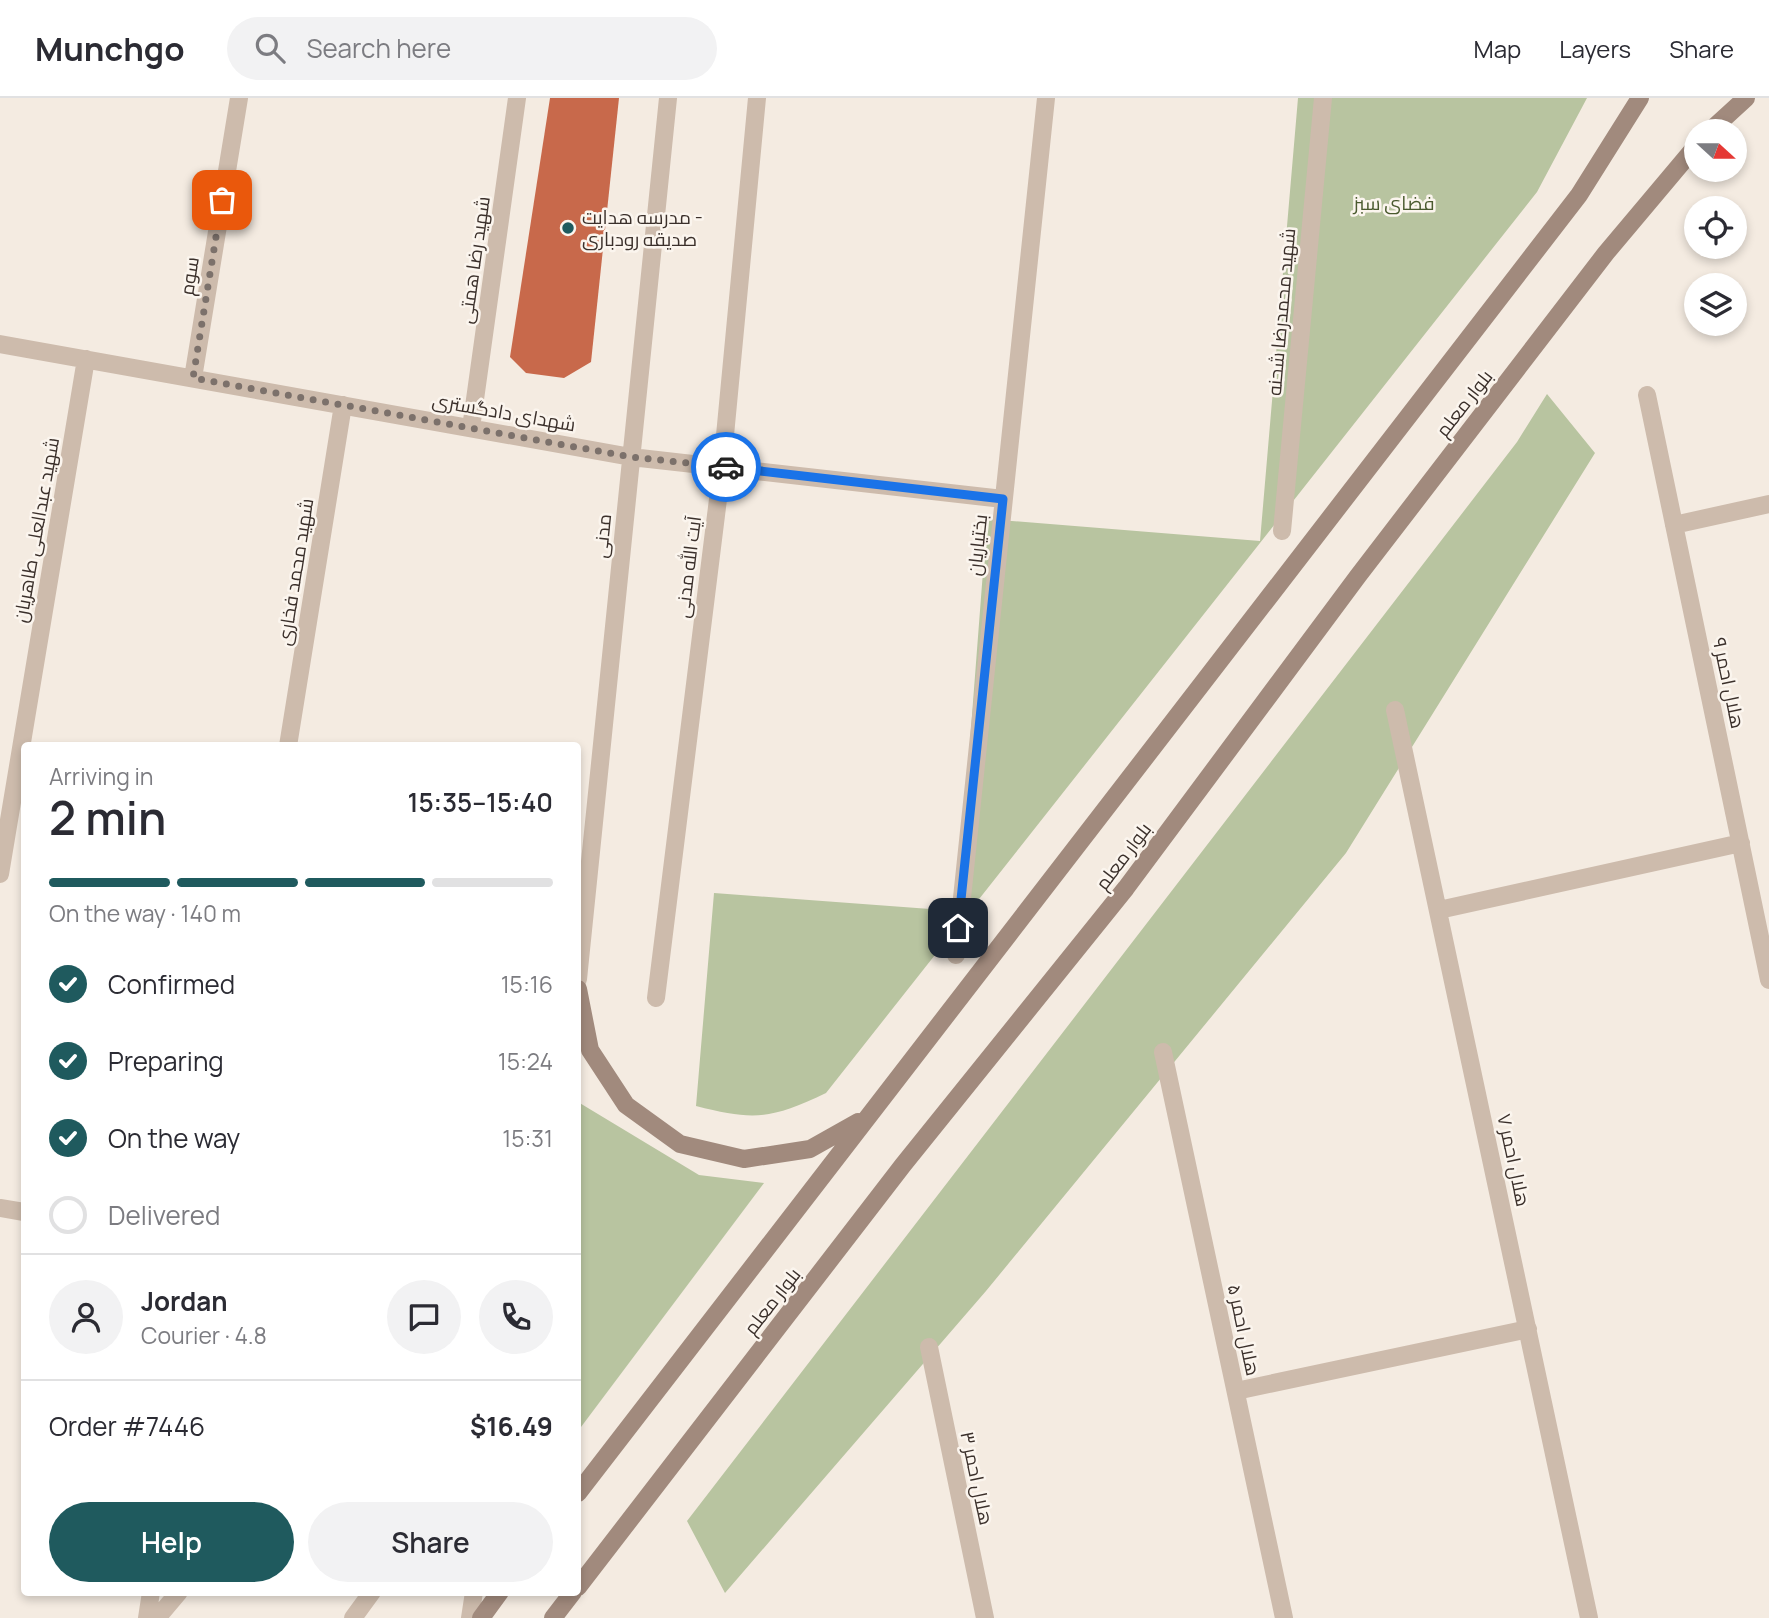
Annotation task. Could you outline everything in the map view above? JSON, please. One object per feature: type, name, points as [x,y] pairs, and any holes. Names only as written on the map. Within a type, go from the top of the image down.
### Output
[{"type":"main road","name":"بلوار معلم","points":[[581,1489],[1579,195],[1640,98]]},
{"type":"main road","points":[[1723,119],[1746,98]]},
{"type":"main road","name":"بلوار معلم","points":[[581,1583],[903,1165],[1126,888],[1358,576],[1615,242],[1684,160]]},
{"type":"main road","points":[[581,1004],[590,1050],[626,1105],[680,1143],[744,1159],[810,1149],[867,1117]]},
{"type":"main road","points":[[481,1618],[497,1596]]},
{"type":"main road","points":[[553,1618],[570,1596]]},
{"type":"street","name":"سوم","points":[[193,378],[239,98]]},
{"type":"street","name":"شهید رضا همتی","points":[[471,428],[517,98]]},
{"type":"street","name":"مدنی","points":[[581,949],[668,98]]},
{"type":"street","name":"آیت الله مدنی","points":[[656,998],[722,467],[757,98]]},
{"type":"street","name":"بختیاریان","points":[[956,954],[1046,98]]},
{"type":"street","name":"شهید محمدرضا شحنه","points":[[1282,531],[1323,98]]},
{"type":"street","name":"شهدای دادگستری","points":[[0,344],[631,457],[1003,499]]},
{"type":"street","name":"شهید عبدالعلی طاهریان","points":[[22,742],[86,359]]},
{"type":"street","name":"هلال احمر ۹","points":[[1647,395],[1769,980]]},
{"type":"street","name":"شهید محمد فخاری","points":[[289,742],[343,405]]},
{"type":"street","points":[[1674,525],[1769,504]]},
{"type":"street","name":"هلال احمر ۷","points":[[1395,710],[1589,1618]]},
{"type":"street","name":"شهید عبدالعلی طاهریان","points":[[0,874],[21,748]]},
{"type":"street","points":[[1439,910],[1741,843]]},
{"type":"street","name":"هلال احمر ۵","points":[[1163,1052],[1284,1618]]},
{"type":"street","points":[[0,1208],[21,1212]]},
{"type":"street","points":[[1236,1391],[1528,1329]]},
{"type":"street","name":"هلال احمر ۳","points":[[929,1346],[985,1618]]},
{"type":"street","points":[[147,1618],[150,1596]]},
{"type":"street","points":[[157,1618],[176,1596]]},
{"type":"street","points":[[353,1618],[369,1596]]},
{"type":"street","points":[[470,1618],[473,1596]]},
{"type":"green space","name":"فضای سبز","points":[[1298,98],[1587,98],[1537,192],[826,1093],[791,1108],[762,1115],[733,1114],[696,1106],[714,893],[957,911],[987,519],[1260,541]]},
{"type":"green space","points":[[1547,394],[1595,453],[1346,853],[986,1291],[725,1593],[687,1521],[1517,442]]},
{"type":"green space","points":[[581,1104],[699,1175],[764,1183],[581,1427]]},
{"type":"building","name":"مدرسه هدایت - صدیقه رودباری","points":[[550,98],[619,98],[591,362],[564,378],[526,373],[510,357]]},
{"type":"way so far","points":[[222,200],[193,378],[631,457],[726,467]]},
{"type":"place","name":"مدرسه هدایت - صدیقه رودباری","points":[[568,228]]},
{"type":"route","points":[[726,467],[1003,499],[958,928]]}]
